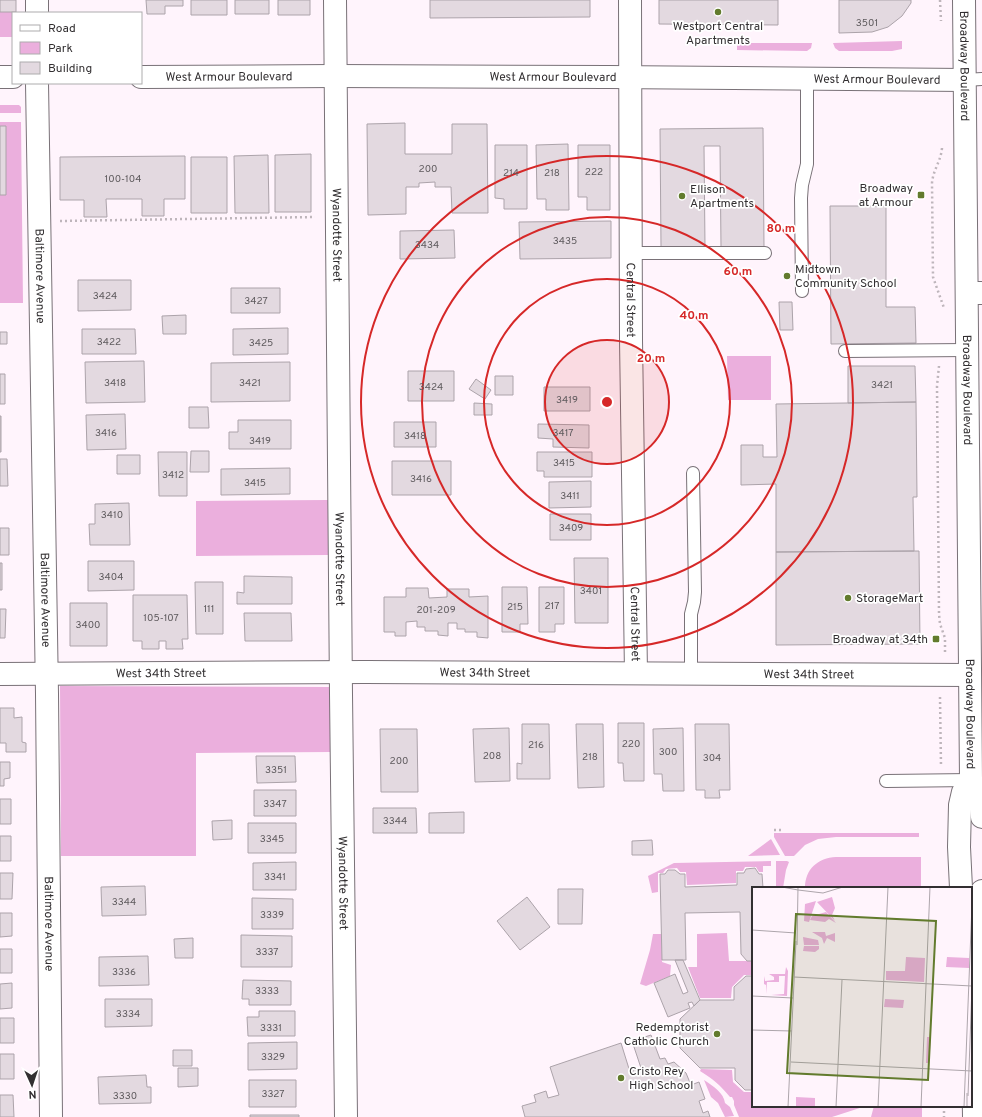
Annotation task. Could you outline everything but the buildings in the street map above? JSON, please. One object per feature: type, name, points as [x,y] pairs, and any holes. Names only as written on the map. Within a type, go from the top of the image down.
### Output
[{"type":"street","points":[[37,0],[37,12]]},
{"type":"street","name":"Wyandotte Street","points":[[335,0],[346,1117]]},
{"type":"street","name":"Central Street","points":[[630,0],[631,253],[636,673]]},
{"type":"street","name":"Broadway Boulevard","points":[[964,0],[973,80],[974,293],[967,350],[975,527],[970,675],[971,780],[982,806],[982,817]]},
{"type":"street","points":[[0,77],[12,77]]},
{"type":"street","name":"West Armour Boulevard","points":[[142,77],[631,77],[973,80]]},
{"type":"street","name":"Baltimore Avenue","points":[[37,84],[51,1117]]},
{"type":"street","name":"West 34th Street","points":[[0,674],[341,672],[970,675]]},
{"type":"street","name":"Broadway Boulevard","points":[[961,887],[960,805],[963,792],[971,780]]},
{"type":"street","points":[[972,922],[977,914],[982,891]]},
{"type":"street","points":[[972,934],[977,986],[974,1117]]},
{"type":"lane","points":[[802,291],[801,198],[802,185],[807,164],[807,79]]},
{"type":"lane","points":[[631,253],[765,253]]},
{"type":"lane","points":[[845,351],[967,350]]},
{"type":"lane","points":[[691,673],[691,614],[695,592],[693,473]]},
{"type":"lane","points":[[886,781],[971,780]]},
{"type":"path","points":[[943,144],[933,177],[932,199],[933,277],[945,312]]},
{"type":"path","points":[[60,221],[315,217]]},
{"type":"path","points":[[942,350],[937,378],[939,590],[940,624],[945,638],[946,651]]},
{"type":"path","points":[[774,830],[784,830]]},
{"type":"green space","points":[[0,12],[12,12],[12,37],[0,37]]},
{"type":"green space","points":[[902,41],[902,49],[892,51],[839,51],[835,48],[833,43]]},
{"type":"green space","points":[[737,43],[812,43],[811,48],[807,51],[737,50]]},
{"type":"green space","points":[[0,105],[19,105],[21,107],[21,113],[0,113]]},
{"type":"green space","points":[[0,122],[21,122],[23,303],[0,303],[0,195],[6,195],[6,127],[0,126]]},
{"type":"green space","points":[[727,356],[771,356],[771,400],[728,400]]},
{"type":"green space","points":[[328,500],[328,555],[196,556],[196,501]]},
{"type":"green space","points":[[60,686],[331,687],[331,752],[196,753],[196,856],[61,856]]},
{"type":"green space","points":[[774,833],[919,833],[919,837],[836,837],[818,839],[805,845],[794,856],[785,856],[774,837]]},
{"type":"green space","points":[[771,839],[780,855],[748,856]]},
{"type":"green space","points":[[921,857],[921,887],[805,887],[807,875],[810,870],[818,862],[830,858]]},
{"type":"green space","points":[[771,861],[771,866],[763,866],[763,872],[759,872],[756,867],[745,867],[743,871],[736,871],[736,883],[687,885],[686,872],[680,872],[677,868],[666,869],[663,873],[658,873],[658,892],[652,893],[648,876],[674,863]]},
{"type":"green space","points":[[776,861],[787,861],[789,862],[783,887],[776,887]]},
{"type":"green space","points":[[727,933],[729,961],[752,961],[752,975],[744,975],[732,987],[731,998],[700,998],[688,967],[697,967],[697,934]]},
{"type":"green space","points":[[653,934],[662,934],[662,962],[671,965],[670,976],[646,986],[640,984]]},
{"type":"green space","points":[[701,1069],[732,1070],[733,1082],[744,1092],[752,1092],[752,1107],[863,1107],[832,1117],[739,1117],[732,1097],[730,1097],[720,1086],[700,1071]]},
{"type":"green space","points":[[704,1080],[723,1096],[725,1103],[730,1107],[734,1116],[725,1117],[718,1103],[711,1097]]},
{"type":"green space","points":[[874,1107],[922,1107],[922,1117],[871,1117]]},
{"type":"place","name":"Westport Central Apartments","points":[[718,12]]},
{"type":"place","name":"Broadway at Armour","points":[[921,195]]},
{"type":"place","name":"Ellison Apartments","points":[[682,196]]},
{"type":"place","name":"Midtown Community School","points":[[787,276]]},
{"type":"place","name":"StorageMart","points":[[848,598]]},
{"type":"place","name":"Broadway at 34th","points":[[936,639]]},
{"type":"place","name":"Redemptorist Catholic Church","points":[[717,1034]]},
{"type":"place","name":"Cristo Rey High School","points":[[621,1078]]}]
